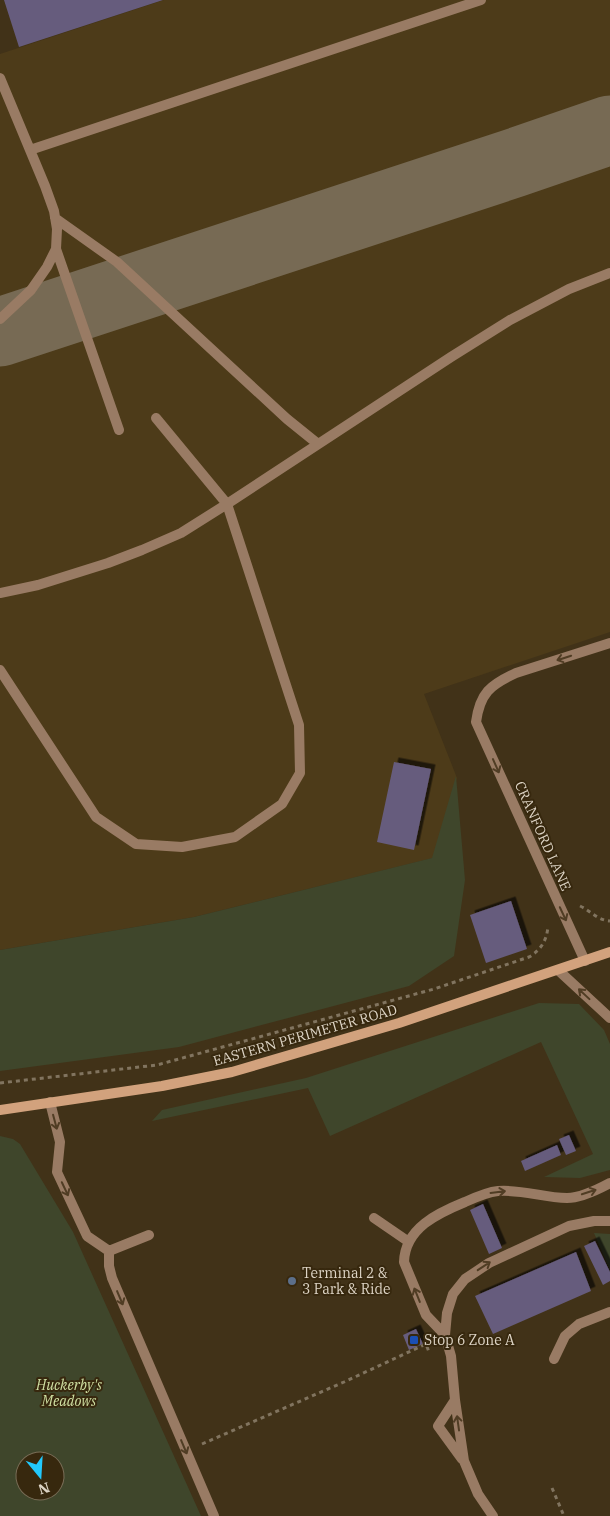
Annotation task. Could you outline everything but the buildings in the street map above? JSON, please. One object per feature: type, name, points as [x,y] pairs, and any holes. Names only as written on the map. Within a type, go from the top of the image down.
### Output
[{"type":"street","points":[[30,150],[481,0]]},
{"type":"street","points":[[0,78],[46,186],[55,218],[56,249],[119,430]]},
{"type":"street","points":[[55,218],[117,262],[287,419],[318,444]]},
{"type":"street","points":[[0,319],[31,290],[47,267],[56,249]]},
{"type":"street","points":[[0,593],[80,573],[181,533],[510,320],[569,289],[610,273]]},
{"type":"street","points":[[0,670],[96,817],[136,844],[182,847],[235,836],[282,804],[300,772],[299,725],[227,504],[156,418]]},
{"type":"street","name":"CRANFORD LANE","points":[[585,961],[476,722],[481,699],[505,678],[610,643]]},
{"type":"street","name":"EASTERN PERIMETER ROAD","points":[[0,1110],[162,1086],[232,1072],[399,1023],[610,952]]},
{"type":"street","points":[[558,970],[610,1018]]},
{"type":"street","points":[[50,1102],[60,1142],[58,1172],[87,1236],[110,1251]]},
{"type":"street","points":[[445,1334],[426,1315],[404,1262],[404,1252],[417,1229],[443,1211],[496,1191],[516,1191],[568,1198],[584,1195],[610,1184]]},
{"type":"street","points":[[374,1218],[409,1242]]},
{"type":"street","points":[[464,1461],[451,1356],[445,1334],[447,1313],[453,1294],[465,1279],[489,1263],[569,1226],[594,1221],[610,1221]]},
{"type":"street","points":[[110,1251],[149,1235]]},
{"type":"street","points":[[110,1251],[109,1266],[112,1278],[214,1516]]},
{"type":"street","points":[[554,1359],[565,1336],[579,1324],[610,1312]]},
{"type":"street","points":[[455,1400],[438,1426],[464,1461],[478,1494],[493,1516]]},
{"type":"path","points":[[0,1083],[157,1065],[434,989],[528,957],[540,949],[543,943],[548,927],[546,918],[562,912],[581,906],[595,917],[610,921]]},
{"type":"path","points":[[186,1452],[426,1344],[432,1358],[451,1356]]},
{"type":"path","points":[[552,1488],[564,1516]]},
{"type":"shaded area","points":[[164,0],[610,0],[610,632],[424,694],[457,778],[433,858],[194,917],[0,950],[0,54]]},
{"type":"green space","points":[[456,776],[465,880],[454,956],[409,986],[179,1047],[0,1071],[0,950],[194,917],[432,858]]},
{"type":"green space","points":[[539,1003],[579,1004],[604,1030],[610,1044],[610,1170],[580,1178],[544,1177],[593,1154],[541,1042],[330,1136],[308,1088],[152,1121],[162,1110],[306,1078]]},
{"type":"green space","name":"Huckerby's Meadows","points":[[0,1136],[13,1139],[20,1144],[73,1232],[201,1516],[0,1516]]},
{"type":"green space","points":[[594,1233],[610,1234],[610,1270]]},
{"type":"taxiway","points":[[0,332],[610,130]]},
{"type":"place","name":"Terminal 2 & 3 Park & Ride","points":[[292,1281]]},
{"type":"place","name":"Stop 6 Zone A","points":[[414,1340]]}]
